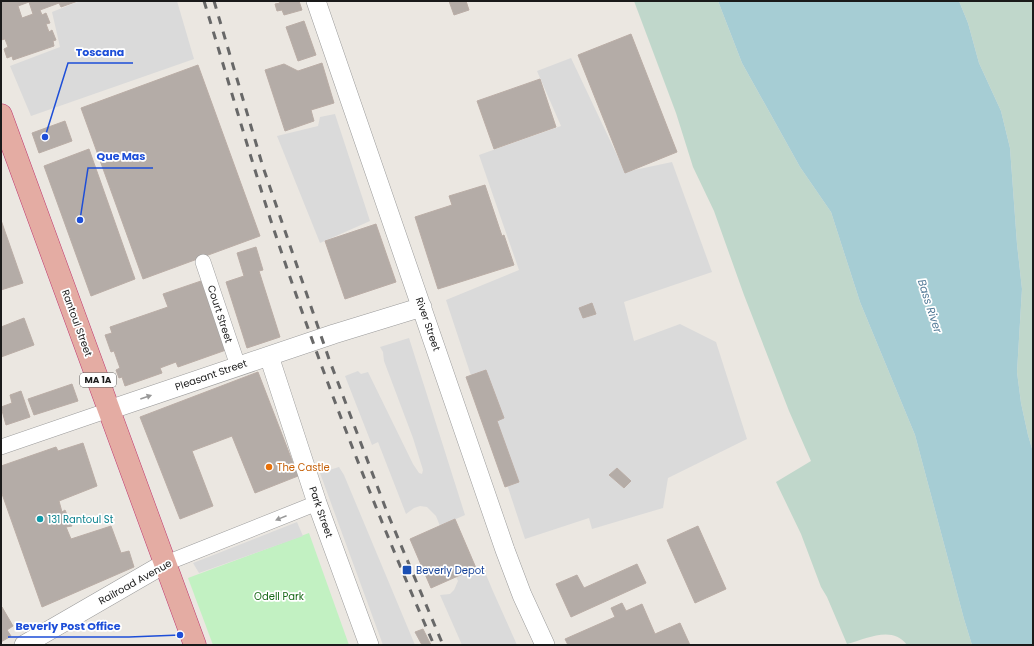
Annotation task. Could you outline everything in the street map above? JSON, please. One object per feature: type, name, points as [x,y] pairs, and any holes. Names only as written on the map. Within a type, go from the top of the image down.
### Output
[{"type":"highway","name":"Rantoul Street","points":[[1,114],[164,564],[195,645]]},
{"type":"street","name":"River Street","points":[[316,1],[505,550],[520,590],[545,645]]},
{"type":"street","name":"Court Street","points":[[203,262],[238,366]]},
{"type":"street","name":"Pleasant Street","points":[[1,447],[238,366],[422,307]]},
{"type":"street","name":"Park Street","points":[[269,356],[317,503],[369,645]]},
{"type":"street","name":"Railroad Avenue","points":[[24,645],[164,564],[317,503]]},
{"type":"green space","points":[[634,1],[718,1],[742,63],[800,167],[831,212],[860,302],[915,435],[972,645],[907,645],[901,639],[887,635],[879,635],[847,644],[827,597],[821,587],[801,534],[776,482],[811,461],[789,411],[744,295],[714,211],[693,167],[676,113]]},
{"type":"green space","points":[[959,1],[1033,1],[1033,452],[1021,403],[1017,372],[1022,289],[1010,148],[1001,111],[979,63],[968,23]]},
{"type":"green space","name":"Odell Park","points":[[309,533],[349,645],[213,645],[188,578]]},
{"type":"shaded area","points":[[80,1],[177,1],[194,59],[31,116],[10,66],[60,47],[52,12]]},
{"type":"shaded area","points":[[571,58],[625,172],[672,162],[712,272],[624,302],[634,341],[680,324],[716,342],[747,439],[668,478],[663,508],[592,529],[589,518],[525,539],[446,300],[519,270],[479,155],[561,126],[537,71]]},
{"type":"shaded area","points":[[335,114],[370,221],[320,243],[277,136],[318,126],[320,117]]},
{"type":"shaded area","points":[[409,338],[465,515],[440,526],[436,516],[427,507],[420,506],[414,508],[406,514],[378,442],[372,445],[345,376],[358,371],[361,374],[368,372],[413,464],[419,473],[422,474],[423,470],[413,438],[380,347]]},
{"type":"shaded area","points":[[339,467],[344,475],[415,645],[383,645],[320,473]]},
{"type":"shaded area","points":[[297,522],[303,536],[199,573],[193,563]]},
{"type":"shaded area","points":[[484,566],[492,589],[517,645],[462,645],[440,595],[450,594],[454,590],[458,581],[456,577]]},
{"type":"water","name":"Bass River","points":[[718,1],[959,1],[968,23],[979,63],[1001,111],[1010,148],[1022,289],[1017,372],[1021,403],[1033,452],[1033,645],[972,645],[915,435],[860,302],[831,212],[800,167],[742,63]]},
{"type":"building","points":[[1,1],[78,1],[61,7],[59,3],[40,10],[42,15],[46,13],[50,23],[46,24],[49,32],[52,30],[56,40],[53,41],[54,46],[13,60],[12,56],[7,58],[4,49],[8,47],[5,39],[1,40]],"holes":[[[29,2],[33,14],[22,18],[18,6]]]},
{"type":"building","points":[[279,1],[299,1],[302,10],[284,15],[282,10],[277,11],[275,4],[280,3]]},
{"type":"building","points":[[449,1],[466,1],[469,10],[454,15]]},
{"type":"building","points":[[304,21],[316,55],[298,61],[286,27]]},
{"type":"building","points":[[631,34],[677,152],[625,173],[578,55]]},
{"type":"building","points":[[322,63],[334,103],[311,110],[314,121],[285,131],[265,70],[284,64],[298,71]]},
{"type":"building","points":[[198,65],[260,236],[143,279],[81,108]]},
{"type":"building","points":[[540,79],[556,127],[494,149],[477,101]]},
{"type":"building","points":[[65,121],[72,141],[39,153],[32,133]]},
{"type":"building","points":[[89,149],[135,279],[91,296],[44,166]]},
{"type":"building","points":[[485,185],[502,236],[504,235],[514,265],[438,289],[415,217],[452,205],[449,196]]},
{"type":"building","points":[[1,220],[23,283],[1,290]]},
{"type":"building","points":[[376,224],[396,282],[345,299],[325,241]]},
{"type":"building","points":[[256,247],[263,270],[259,271],[280,337],[247,348],[226,282],[244,276],[237,253]]},
{"type":"building","points":[[201,281],[226,350],[178,367],[176,362],[160,368],[162,373],[125,386],[122,377],[119,378],[116,370],[120,368],[114,351],[111,352],[105,335],[112,333],[110,327],[168,307],[163,294]]},
{"type":"building","points":[[592,303],[596,314],[583,318],[579,308]]},
{"type":"building","points":[[24,318],[34,345],[1,357],[1,327]]},
{"type":"building","points":[[486,370],[504,418],[497,421],[519,482],[505,487],[466,377]]},
{"type":"building","points":[[258,372],[298,476],[255,493],[232,436],[192,451],[213,506],[180,519],[140,417]]},
{"type":"building","points":[[72,384],[78,401],[34,415],[28,399]]},
{"type":"building","points":[[21,391],[30,417],[6,425],[1,407],[12,403],[10,395]]},
{"type":"building","name":"131 Rantoul St","points":[[83,443],[97,486],[59,501],[62,512],[65,510],[72,526],[66,527],[71,539],[111,526],[121,553],[129,551],[134,567],[42,607],[1,491],[1,466],[56,447],[58,451]]},
{"type":"building","points":[[617,468],[631,481],[624,488],[609,475]]},
{"type":"building","name":"Beverly Depot","points":[[455,519],[476,568],[431,588],[410,539]]},
{"type":"building","points":[[698,526],[726,589],[695,603],[667,540]]},
{"type":"building","points":[[637,564],[646,583],[571,617],[556,584],[577,575],[584,588]]},
{"type":"building","points":[[622,603],[626,611],[642,604],[655,634],[680,623],[690,645],[568,645],[565,639],[615,617],[611,608]]},
{"type":"building","points":[[2,607],[13,626],[7,630],[11,636],[1,642],[1,608]]},
{"type":"building","points":[[423,629],[431,645],[422,645],[415,632]]},
{"type":"railway","points":[[204,1],[270,218],[307,326],[347,434],[389,540],[434,645]]},
{"type":"railway","points":[[214,1],[263,167],[329,359],[387,512],[443,645]]},
{"type":"place","name":"Toscana","points":[[45,137]]},
{"type":"place","name":"Que Mas","points":[[80,220]]},
{"type":"place","name":"The Castle","points":[[269,467]]},
{"type":"place","name":"131 Rantoul St","points":[[40,519]]},
{"type":"place","name":"Beverly Depot","points":[[407,570]]},
{"type":"place","name":"Beverly Post Office","points":[[180,635]]}]
